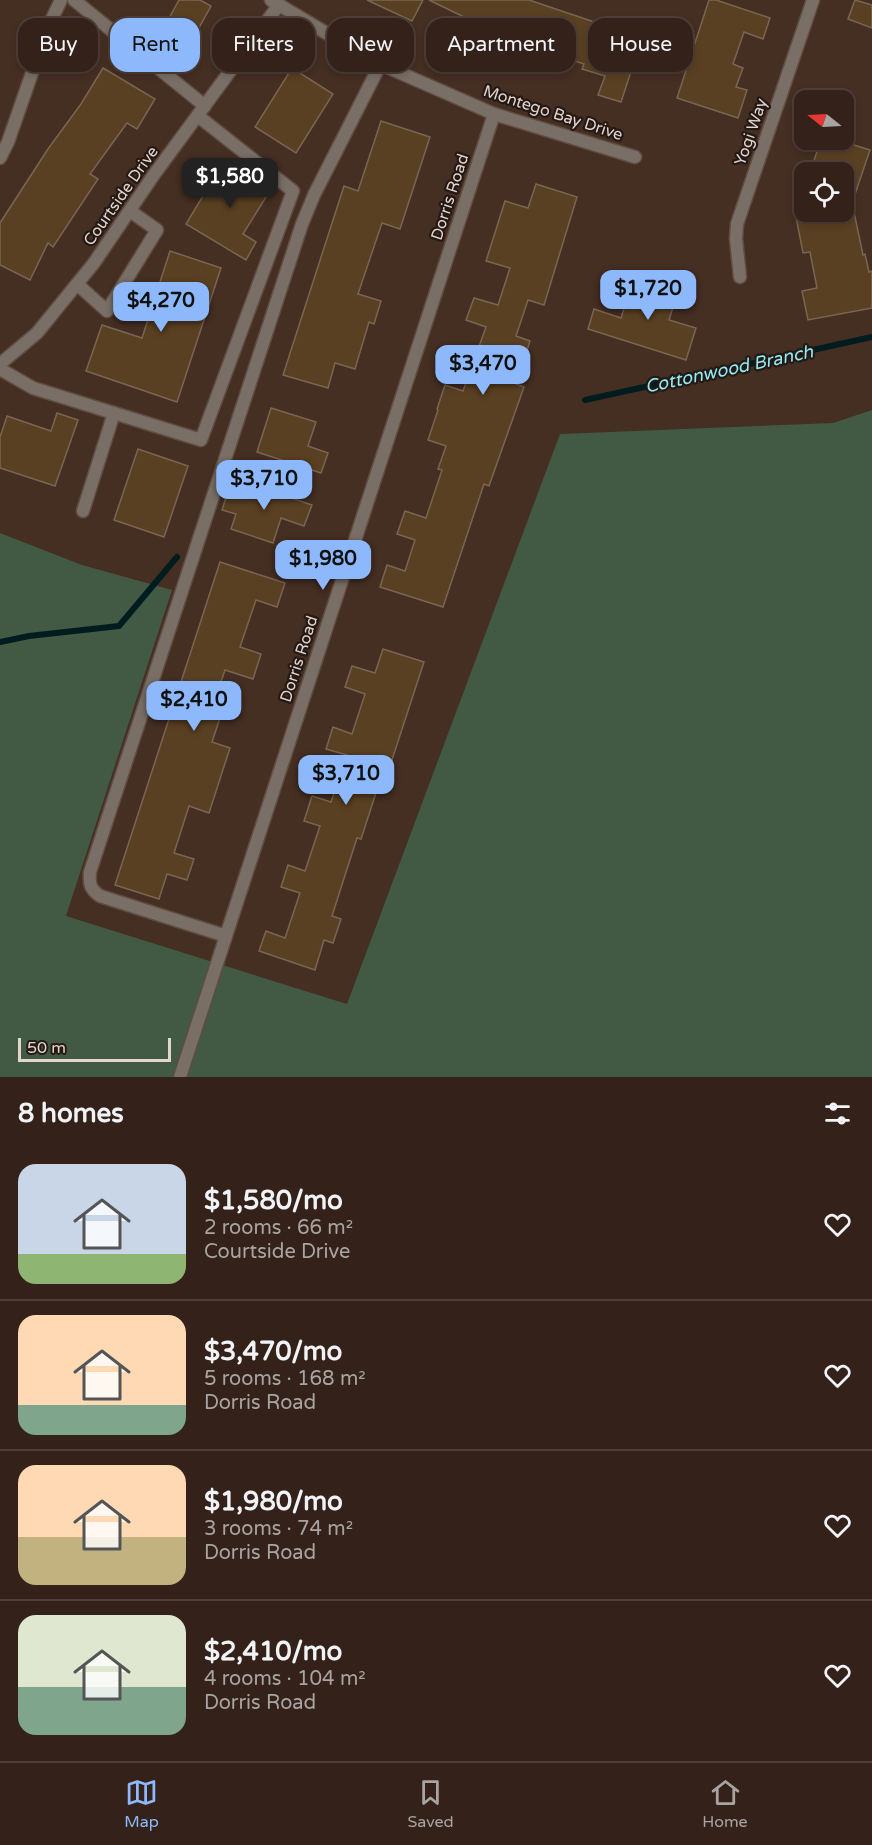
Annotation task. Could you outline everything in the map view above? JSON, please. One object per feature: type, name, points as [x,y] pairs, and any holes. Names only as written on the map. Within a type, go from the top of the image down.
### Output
[{"type":"street","points":[[0,158],[8,142],[48,27],[61,0]]},
{"type":"street","points":[[0,369],[33,388],[201,440],[293,191],[74,0]]},
{"type":"street","name":"Yogi Way","points":[[740,277],[736,239],[737,224],[813,0]]},
{"type":"street","name":"Courtside Drive","points":[[0,364],[37,333],[94,263],[275,3]]},
{"type":"street","name":"Montego Bay Drive","points":[[275,3],[327,34]]},
{"type":"street","points":[[226,936],[100,896],[89,885],[90,872],[302,224],[314,195],[376,72]]},
{"type":"street","name":"Montego Bay Drive","points":[[396,72],[494,114],[635,157]]},
{"type":"street","name":"Dorris Road","points":[[180,1077],[494,114]]},
{"type":"street","points":[[77,284],[107,311],[157,230],[130,211]]},
{"type":"street","points":[[83,511],[114,413]]},
{"type":"green space","points":[[872,410],[872,1077],[0,1077],[0,533],[82,565],[172,590],[66,916],[347,1004],[560,434],[833,423]]},
{"type":"building","points":[[179,0],[200,0],[211,6],[200,26],[200,18],[169,18]]},
{"type":"building","points":[[367,0],[423,0],[414,18],[406,18]]},
{"type":"building","points":[[429,0],[529,0],[588,20],[588,71],[582,69],[584,64],[576,61],[576,18],[461,18],[462,16]]},
{"type":"building","points":[[709,0],[716,0],[770,18],[763,39],[744,32],[733,64],[743,68],[736,87],[747,90],[738,118],[677,98],[685,72],[693,72],[693,49]]},
{"type":"building","points":[[855,0],[872,5],[872,28],[848,19]]},
{"type":"building","points":[[103,68],[155,99],[137,129],[127,123],[90,174],[98,179],[53,247],[48,243],[30,280],[0,265],[0,223]]},
{"type":"building","points":[[289,72],[298,72],[333,94],[296,153],[255,127]]},
{"type":"building","points":[[592,72],[631,72],[621,102],[598,95],[605,76]]},
{"type":"building","points":[[381,121],[430,137],[400,229],[382,223],[358,294],[381,301],[374,324],[369,322],[355,369],[335,363],[328,388],[283,375],[344,186],[358,191]]},
{"type":"building","points":[[854,145],[870,150],[854,197],[854,162],[813,162],[818,150],[854,150]]},
{"type":"building","points":[[224,161],[271,189],[243,234],[256,242],[246,260],[186,224]]},
{"type":"building","points":[[536,184],[577,197],[544,305],[528,300],[516,336],[530,341],[516,384],[524,387],[489,486],[484,484],[443,607],[380,587],[387,565],[405,571],[415,540],[397,534],[405,511],[426,518],[442,470],[438,469],[446,446],[428,440],[445,385],[463,391],[486,327],[466,320],[474,298],[498,305],[510,268],[486,261],[505,201],[528,208]]},
{"type":"building","points":[[854,212],[863,255],[865,254],[869,272],[872,271],[872,308],[808,320],[802,291],[817,288],[810,252],[803,253],[797,222],[854,222]]},
{"type":"building","points":[[170,251],[221,268],[177,402],[86,371],[102,325],[142,338]]},
{"type":"building","points":[[650,279],[679,288],[669,320],[696,328],[686,360],[588,329],[594,309],[621,318],[633,280],[648,285]]},
{"type":"building","points":[[271,408],[316,422],[308,446],[328,453],[321,473],[257,452]]},
{"type":"building","points":[[57,413],[78,420],[55,486],[0,468],[0,437],[7,416],[51,431]]},
{"type":"building","points":[[138,449],[188,466],[164,537],[114,520]]},
{"type":"building","points":[[245,482],[312,505],[304,526],[281,518],[273,543],[231,529],[236,514],[222,510],[228,491],[240,495]]},
{"type":"building","points":[[220,562],[285,583],[277,607],[256,600],[240,647],[261,654],[253,679],[225,670],[210,714],[220,718],[212,742],[230,748],[209,813],[189,806],[174,853],[194,859],[187,880],[167,874],[159,899],[115,885]]},
{"type":"building","points":[[383,649],[424,662],[389,769],[384,768],[361,839],[357,838],[332,916],[341,919],[333,943],[324,940],[315,970],[259,951],[266,931],[285,938],[300,893],[281,887],[288,865],[305,871],[320,826],[304,821],[312,796],[331,802],[347,755],[326,749],[333,727],[352,734],[365,694],[345,687],[352,666],[375,673]]},
{"type":"waterway","name":"Cottonwood Branch","points":[[585,400],[872,337]]},
{"type":"waterway","name":"Cottonwood Branch","points":[[0,642],[29,636],[119,626],[177,557]]}]
